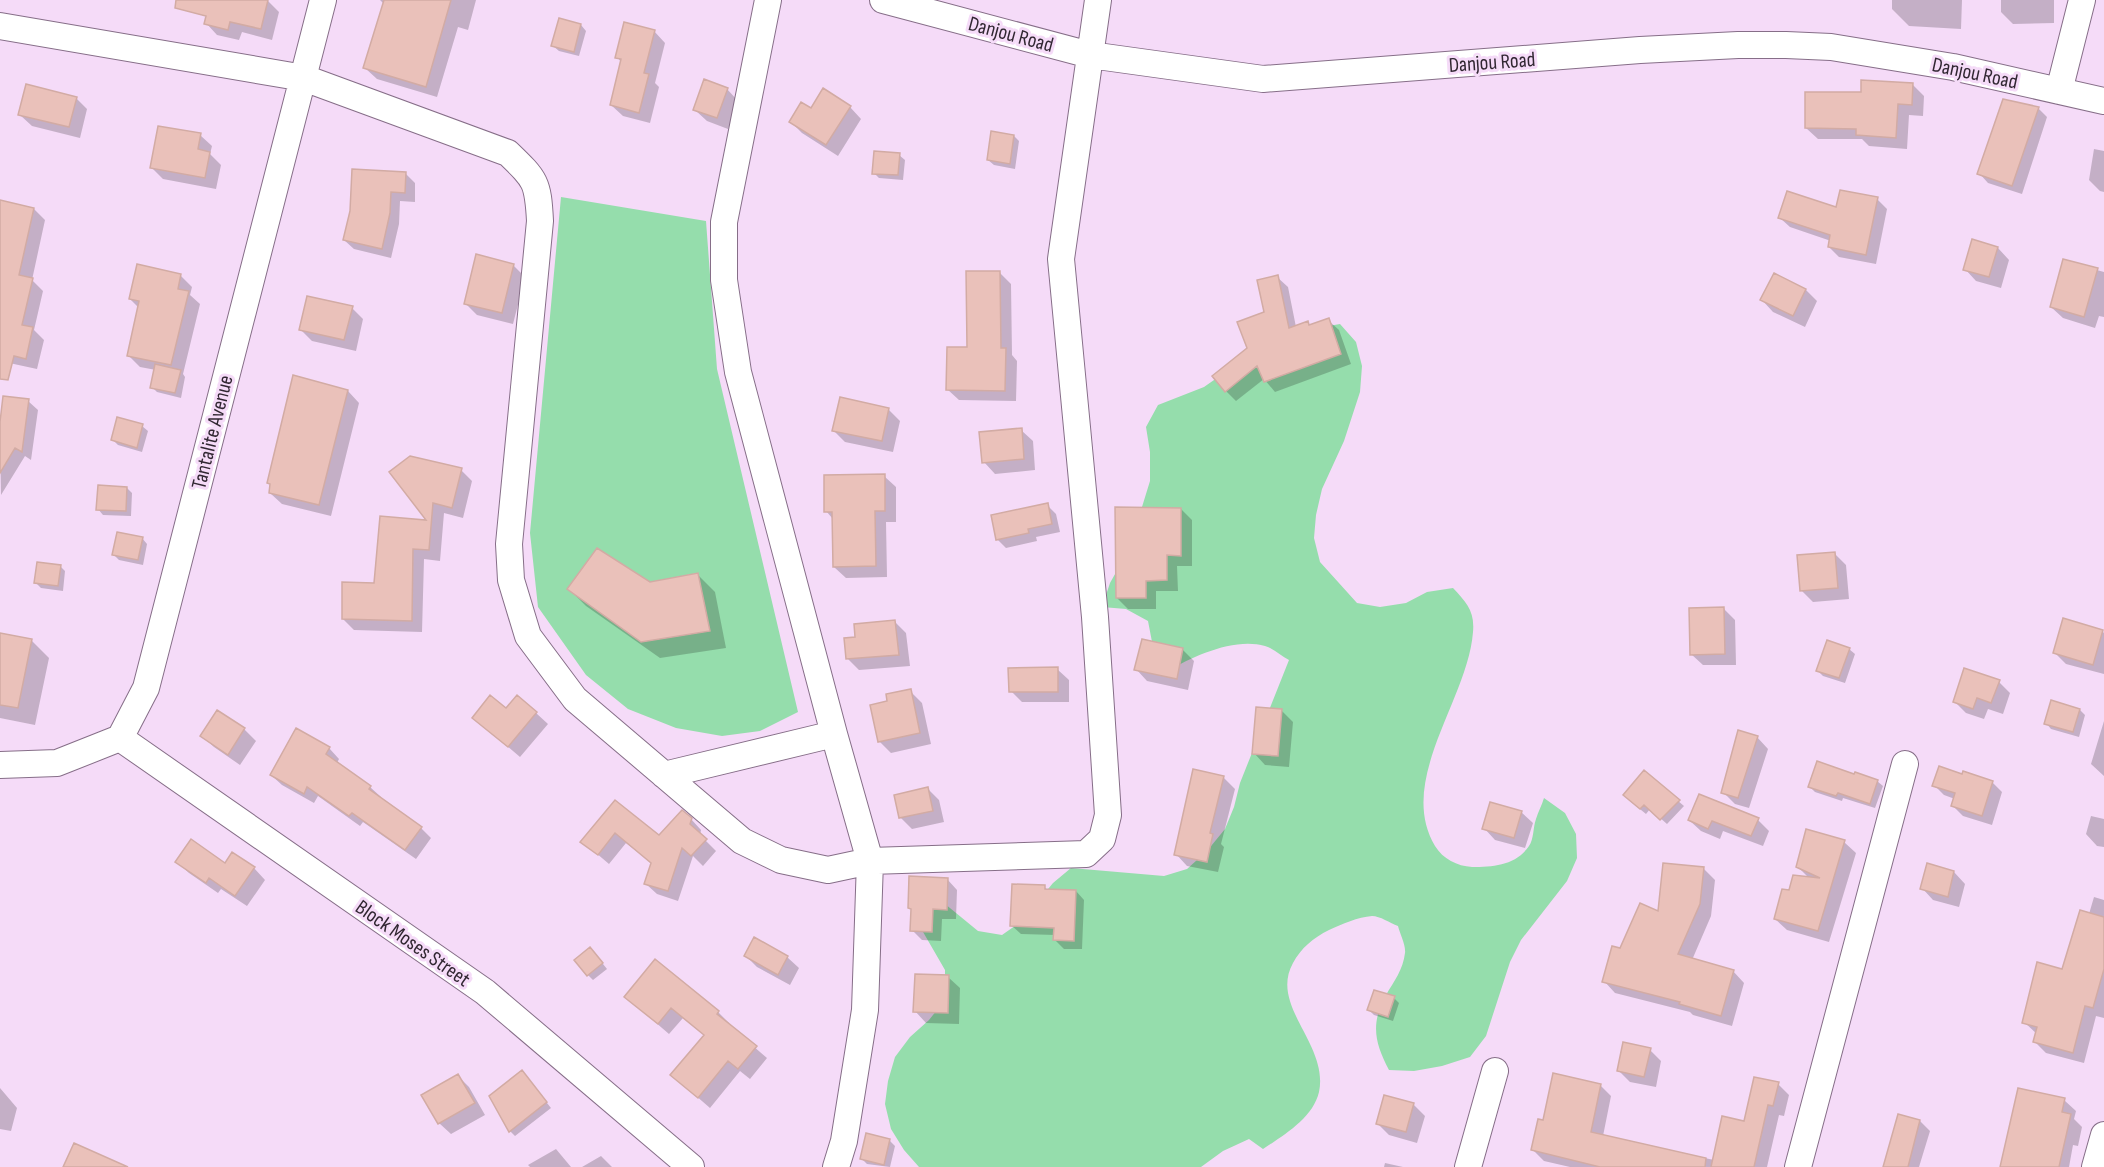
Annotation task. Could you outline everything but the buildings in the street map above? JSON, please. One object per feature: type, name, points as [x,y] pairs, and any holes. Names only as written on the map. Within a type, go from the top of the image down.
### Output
[{"type":"street","name":"Tantalite Avenue","points":[[120,738],[146,688],[323,0]]},
{"type":"street","points":[[768,0],[724,222],[724,280],[738,372],[870,861],[865,1010],[844,1141],[836,1167]]},
{"type":"street","name":"Danjou Road","points":[[883,0],[1090,55],[1263,79],[1640,50],[1760,45],[1831,46],[1953,67],[2104,101]]},
{"type":"street","points":[[0,26],[304,78],[508,153],[530,174],[538,192],[540,221],[509,544],[511,580],[528,636],[575,699],[742,841],[781,860],[828,870],[870,861],[1086,854],[1101,839],[1108,815],[1095,617],[1061,259],[1098,0]]},
{"type":"street","points":[[2059,91],[2082,0]]},
{"type":"street","points":[[664,775],[834,734]]},
{"type":"street","points":[[0,765],[57,763],[120,738]]},
{"type":"street","name":"Block Moses Street","points":[[120,738],[485,992],[691,1167]]},
{"type":"street","points":[[1798,1167],[1905,764]]},
{"type":"street","points":[[1468,1167],[1495,1071]]},
{"type":"street","points":[[2095,1167],[2104,1135]]},
{"type":"green space","points":[[561,197],[706,221],[717,369],[798,712],[760,731],[722,736],[676,728],[628,709],[586,675],[538,607],[530,533]],"holes":[[[597,548],[650,582],[698,573],[710,631],[641,642],[567,589]]]},
{"type":"green space","points":[[1340,324],[1356,342],[1362,366],[1360,392],[1344,441],[1322,489],[1314,538],[1320,562],[1357,603],[1380,607],[1406,603],[1427,592],[1453,588],[1466,603],[1473,618],[1468,658],[1429,767],[1424,794],[1425,821],[1435,846],[1446,858],[1466,866],[1488,866],[1511,861],[1524,852],[1531,843],[1535,822],[1544,798],[1565,813],[1576,834],[1577,858],[1567,881],[1521,940],[1510,962],[1486,1036],[1470,1057],[1442,1066],[1414,1071],[1389,1070],[1380,1051],[1376,1033],[1378,1015],[1400,970],[1405,953],[1398,926],[1378,917],[1367,917],[1329,930],[1308,944],[1293,963],[1288,979],[1288,995],[1316,1058],[1320,1074],[1319,1092],[1311,1110],[1304,1118],[1263,1149],[1249,1139],[1223,1151],[1201,1167],[919,1167],[904,1150],[891,1129],[885,1104],[888,1081],[895,1057],[910,1037],[929,1020],[945,1000],[945,970],[919,925],[939,899],[978,931],[1002,935],[1022,921],[1053,883],[1071,868],[1164,876],[1187,869],[1207,851],[1225,829],[1240,783],[1289,660],[1265,646],[1241,644],[1202,654],[1168,671],[1153,647],[1148,621],[1126,609],[1102,607],[1110,583],[1124,558],[1134,533],[1150,481],[1150,452],[1146,427],[1158,405],[1204,387],[1224,373],[1317,328]]}]
